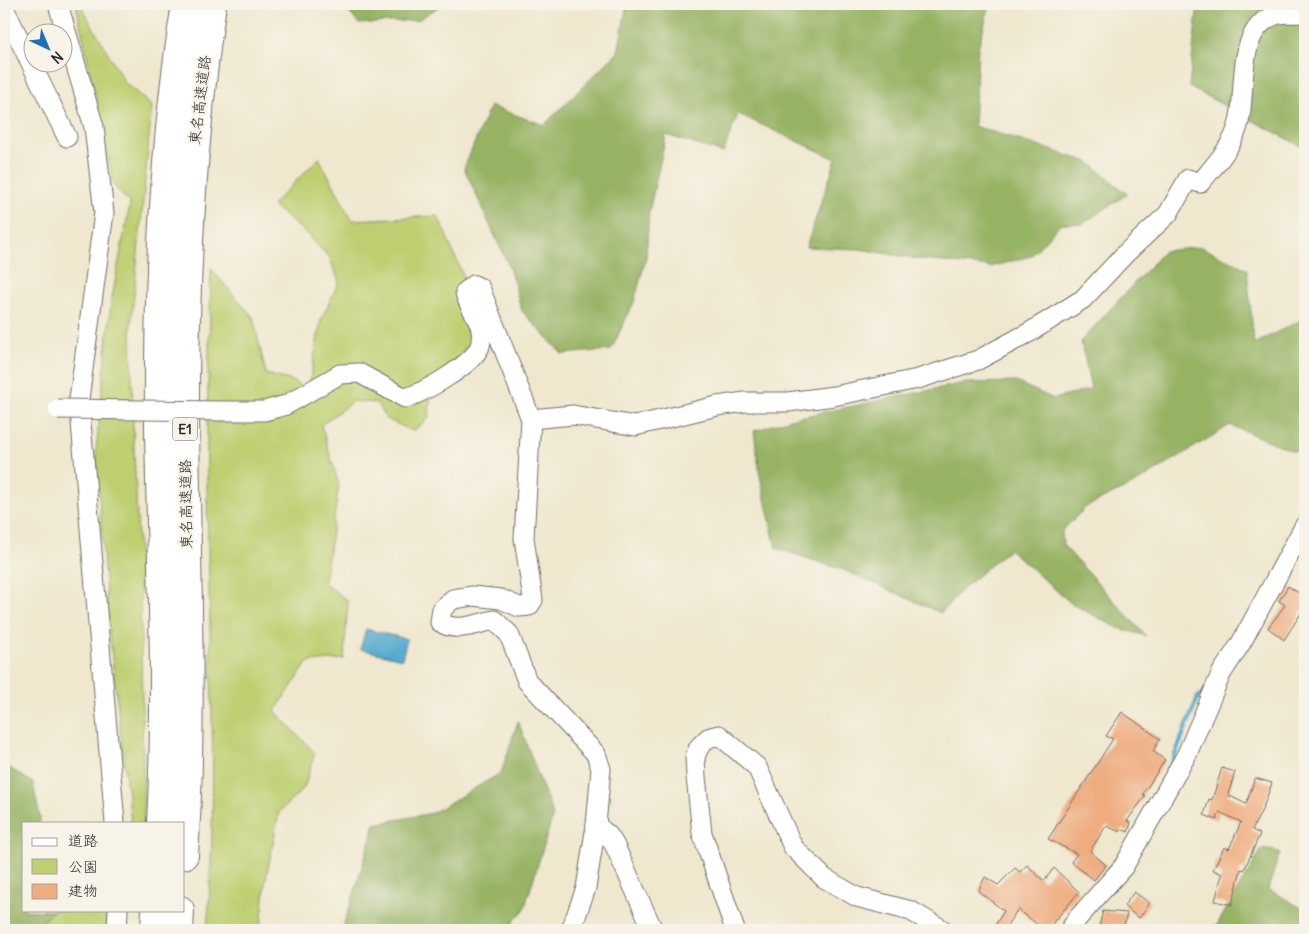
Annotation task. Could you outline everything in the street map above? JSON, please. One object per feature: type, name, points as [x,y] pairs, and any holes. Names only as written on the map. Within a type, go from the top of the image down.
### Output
[{"type":"highway","name":"東名高速道路","points":[[161,822],[164,711],[159,426],[162,225],[168,132],[186,4]]},
{"type":"highway","name":"東名高速道路","points":[[185,829],[188,752],[185,395],[189,235],[195,136],[212,4]]},
{"type":"highway","points":[[155,930],[156,912]]},
{"type":"highway","points":[[178,930],[180,912]]},
{"type":"street","points":[[58,4],[94,127],[104,213],[79,399],[115,822]]},
{"type":"street","points":[[4,8],[67,137]]},
{"type":"street","points":[[531,419],[573,415],[636,426],[717,406],[745,402],[788,402],[834,396],[918,379],[987,355],[1030,332],[1083,299],[1126,252],[1168,214],[1188,179],[1200,183],[1223,156],[1239,123],[1246,58],[1253,33],[1265,20],[1276,14],[1305,14]]},
{"type":"street","points":[[58,409],[264,411],[286,405],[340,374],[359,373],[405,398],[420,394],[469,360],[480,346],[481,329],[465,292],[474,285],[480,288],[484,294],[531,419],[524,538],[533,600],[529,606],[519,607],[501,599],[473,596],[453,599],[442,609],[440,622],[448,627],[458,628],[494,620],[509,634],[527,681],[596,754],[601,769],[596,825],[586,888],[571,930]]},
{"type":"street","points":[[1070,930],[1077,919],[1124,866],[1187,754],[1221,674],[1241,643],[1305,525]]},
{"type":"street","points":[[735,930],[702,834],[696,777],[696,757],[699,747],[708,738],[719,735],[757,767],[793,847],[824,878],[857,897],[911,912],[943,930]]},
{"type":"street","points":[[596,825],[604,830],[614,844],[653,930]]},
{"type":"street","points":[[117,930],[118,912]]},
{"type":"green space","points":[[76,4],[80,4],[125,83],[152,106],[131,326],[140,586],[144,822],[131,822],[108,622],[96,451],[111,303],[130,204],[114,186]]},
{"type":"green space","points":[[342,4],[443,4],[418,20],[359,24]]},
{"type":"green space","points":[[627,4],[990,4],[978,48],[974,126],[1089,162],[1127,194],[1082,224],[1061,223],[1031,256],[990,267],[924,260],[859,249],[806,247],[836,159],[738,114],[723,153],[666,135],[649,212],[646,258],[634,302],[611,350],[562,354],[522,311],[509,267],[464,168],[490,106],[544,125],[618,52]]},
{"type":"green space","points":[[1198,4],[1305,4],[1305,148],[1189,87]]},
{"type":"green space","points":[[319,158],[352,220],[438,216],[465,280],[473,339],[431,388],[429,418],[413,431],[386,419],[377,403],[353,401],[321,425],[339,485],[324,583],[348,601],[344,659],[308,662],[275,711],[315,753],[304,788],[279,812],[266,878],[261,928],[259,930],[207,930],[213,762],[207,454],[211,269],[253,317],[266,374],[293,381],[308,392],[321,320],[339,282],[330,258],[301,229],[272,205]]},
{"type":"green space","points":[[1201,247],[1247,269],[1254,344],[1305,318],[1305,450],[1293,451],[1230,425],[1136,483],[1086,507],[1062,531],[1063,545],[1146,636],[1118,628],[1072,604],[1009,549],[961,590],[941,613],[846,571],[776,548],[760,476],[754,431],[790,419],[964,383],[1016,382],[1054,399],[1091,389],[1081,341],[1164,251]]},
{"type":"green space","points":[[518,721],[553,815],[524,910],[506,930],[341,930],[350,907],[375,824],[432,813],[501,773]]},
{"type":"green space","points":[[4,764],[33,783],[40,818],[40,822],[22,822],[22,912],[52,912],[35,930],[4,930]]},
{"type":"green space","points":[[1262,849],[1280,852],[1268,889],[1305,910],[1305,930],[1214,930]]},
{"type":"green space","points":[[51,912],[106,912],[107,930],[35,930]]},
{"type":"water","points":[[366,629],[407,639],[402,659],[360,649]]},
{"type":"building","points":[[1288,586],[1305,597],[1305,607],[1284,640],[1268,628],[1285,605],[1279,601]]},
{"type":"building","points":[[1122,712],[1160,739],[1153,751],[1165,760],[1143,794],[1145,796],[1127,821],[1131,823],[1128,832],[1121,829],[1120,832],[1106,826],[1090,851],[1106,865],[1094,880],[1071,862],[1077,854],[1048,839],[1113,739],[1106,736]]},
{"type":"building","points":[[1222,768],[1235,772],[1228,795],[1246,804],[1255,778],[1272,783],[1263,808],[1252,830],[1260,834],[1244,870],[1241,869],[1232,905],[1215,901],[1222,874],[1213,870],[1224,847],[1229,849],[1241,822],[1219,812],[1217,820],[1204,815],[1209,799],[1212,800]]},
{"type":"building","points":[[1027,865],[1044,881],[1054,868],[1079,892],[1052,924],[1059,930],[1036,930],[1039,926],[1018,909],[1004,930],[992,930],[1004,911],[978,891],[985,877],[998,885],[1015,868],[1020,872]]},
{"type":"building","points":[[1134,892],[1150,903],[1139,918],[1124,906]]},
{"type":"building","points":[[1103,911],[1127,913],[1123,930],[1098,930]]},
{"type":"waterway","points":[[1289,574],[1305,545]]},
{"type":"waterway","points":[[1171,765],[1198,697],[1205,693]]},
{"type":"waterway","points":[[1103,875],[1120,856]]}]
